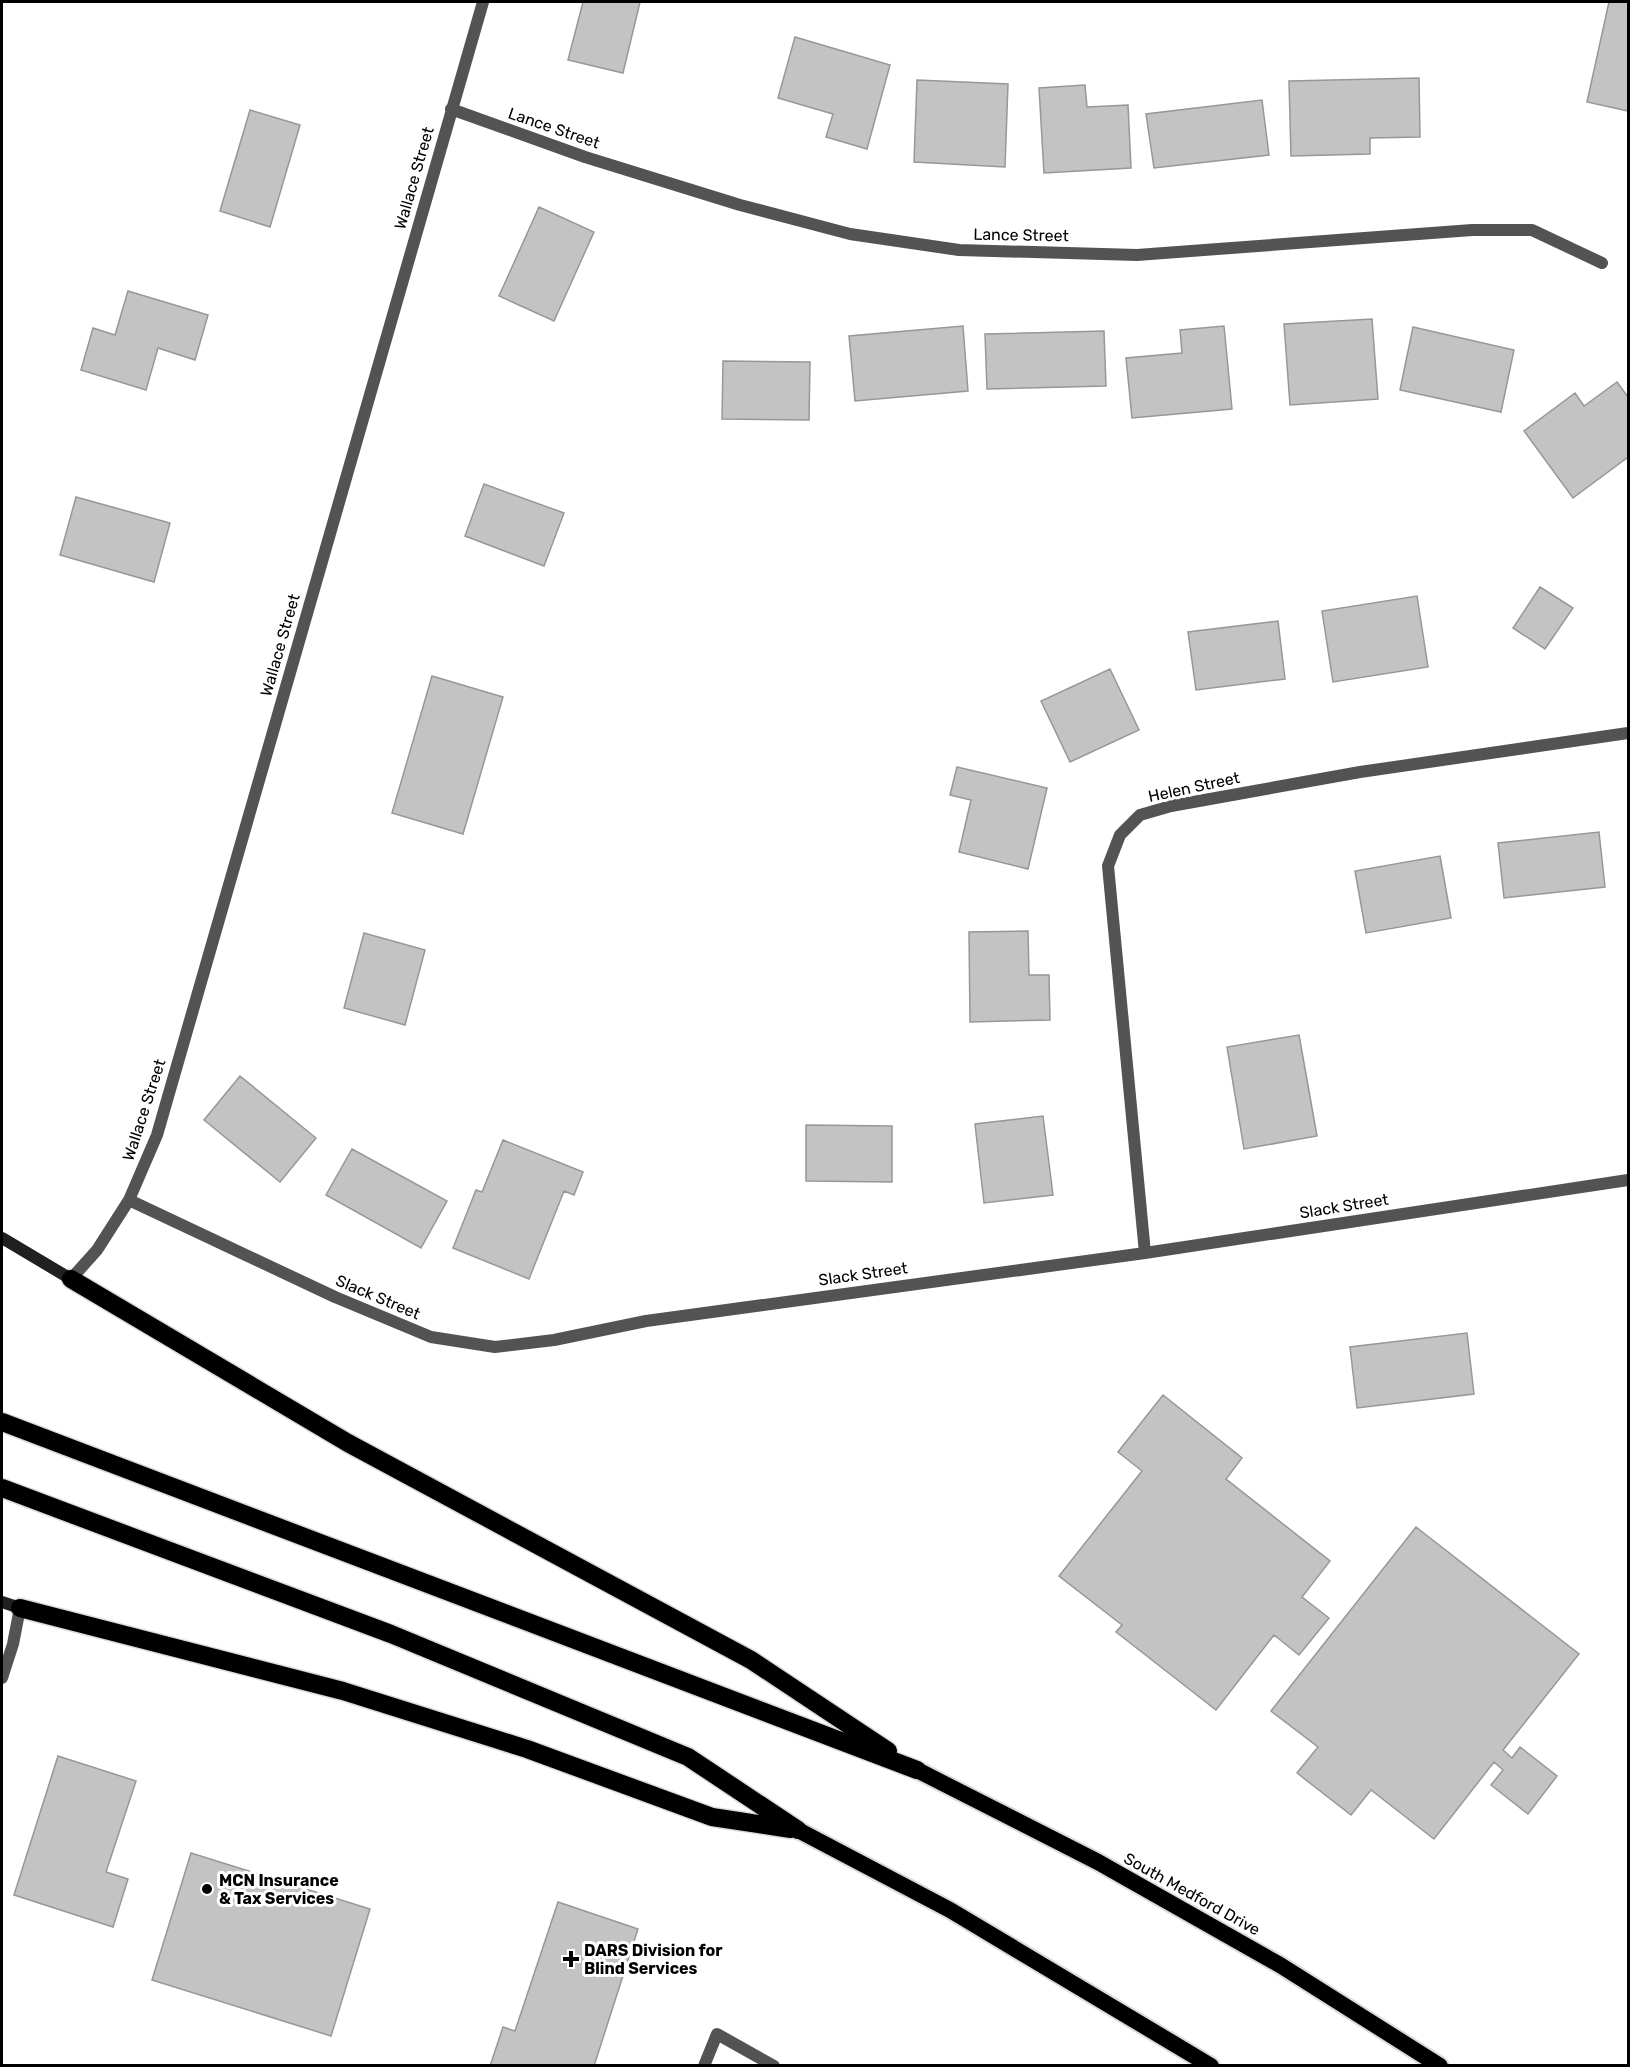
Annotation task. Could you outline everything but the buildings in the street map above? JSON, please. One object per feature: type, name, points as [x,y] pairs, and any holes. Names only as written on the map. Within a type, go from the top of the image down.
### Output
[{"type":"highway","points":[[71,1279],[348,1443],[751,1660],[917,1770]]},
{"type":"highway","points":[[2,1422],[917,1770]]},
{"type":"highway","points":[[2,1488],[391,1634],[688,1757],[798,1830],[950,1910],[1211,2066]]},
{"type":"highway","points":[[20,1608],[343,1691],[526,1749],[712,1817],[798,1830]]},
{"type":"highway","name":"South Medford Drive","points":[[917,1770],[1098,1862],[1280,1965],[1440,2066]]},
{"type":"main road","points":[[2,1238],[71,1279]]},
{"type":"main road","points":[[2,1602],[20,1608]]},
{"type":"street","name":"Wallace Street","points":[[71,1279],[97,1250],[129,1200],[157,1135],[483,2]]},
{"type":"street","name":"Lance Street","points":[[451,109],[585,157],[740,205],[850,234],[959,250],[1137,255],[1472,230],[1533,230],[1602,263]]},
{"type":"street","name":"Helen Street","points":[[1145,1253],[1108,866],[1120,835],[1140,815],[1171,806],[1360,772],[1629,733]]},
{"type":"street","name":"Slack Street","points":[[129,1200],[336,1297],[431,1337],[495,1347],[554,1340],[646,1321],[1145,1253],[1629,1180]]},
{"type":"street","points":[[2,1678],[13,1644],[20,1608]]},
{"type":"street","points":[[704,2066],[717,2034],[774,2066]]},
{"type":"place","name":"MCN Insurance & Tax Services","points":[[207,1889]]},
{"type":"place","name":"DARS Division for Blind Services","points":[[571,1959]]}]
